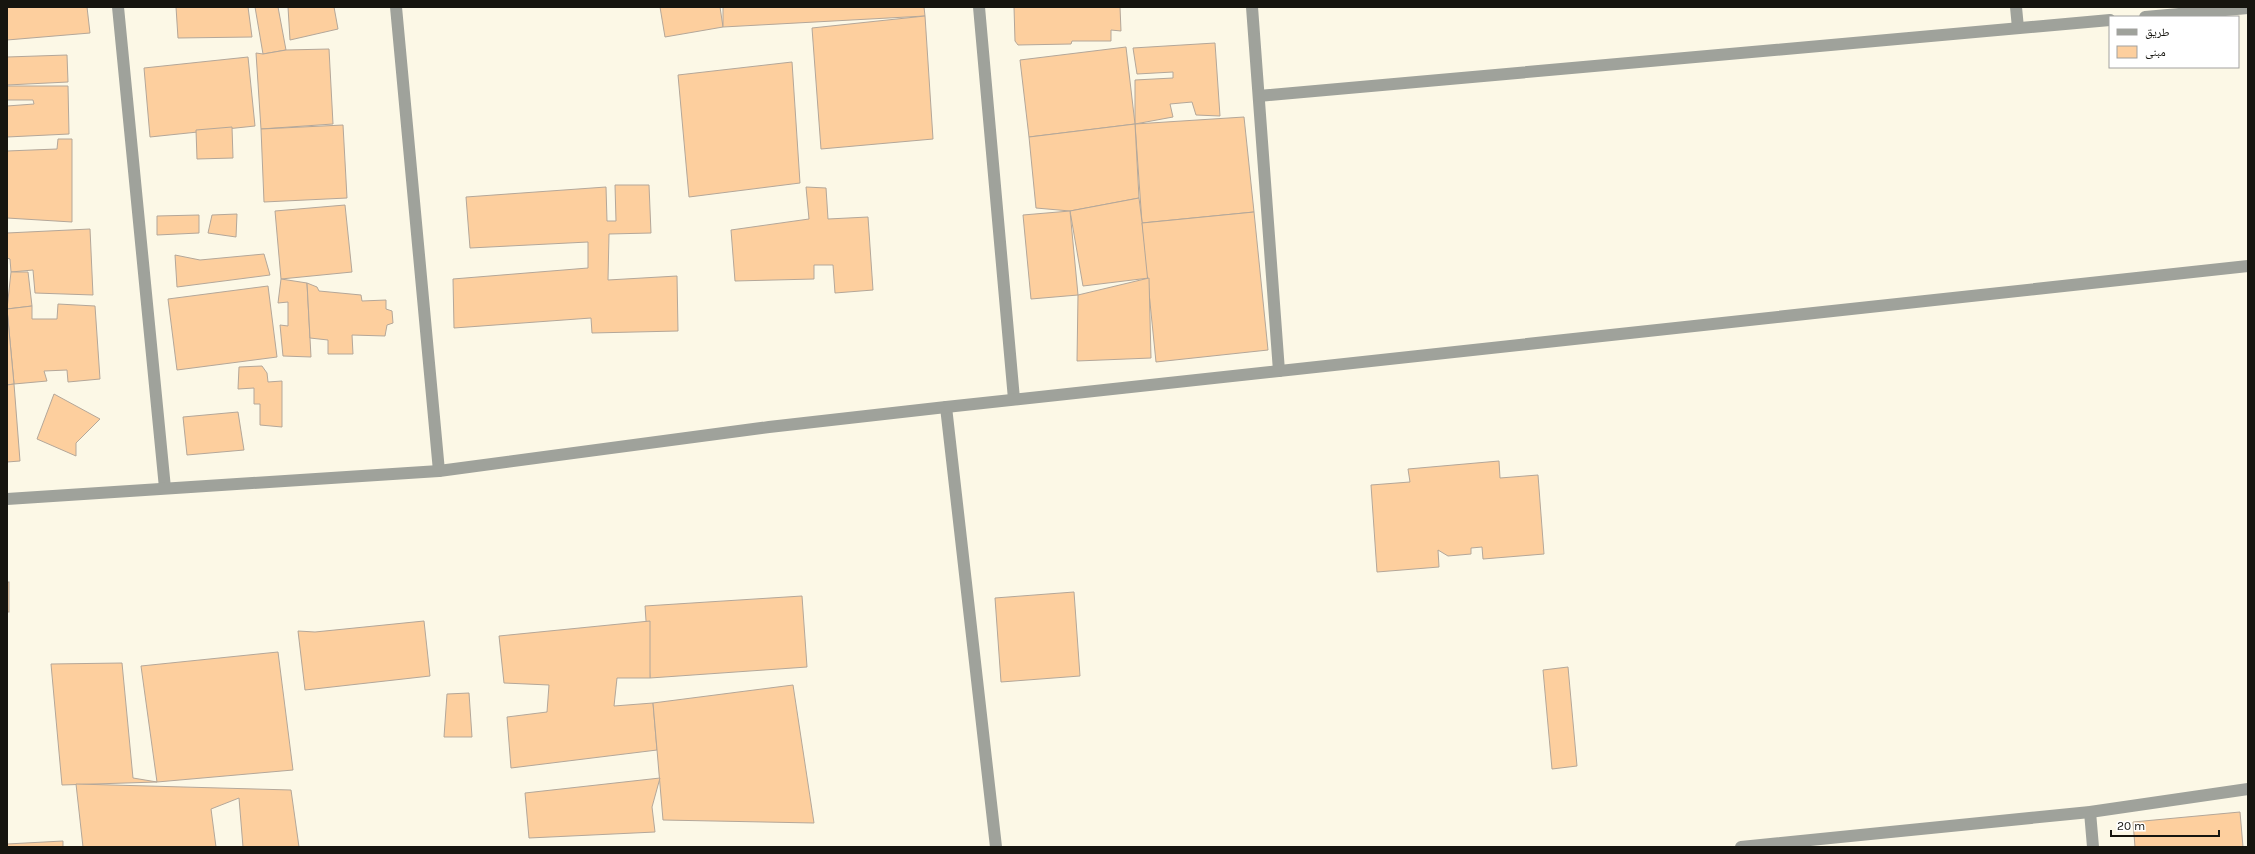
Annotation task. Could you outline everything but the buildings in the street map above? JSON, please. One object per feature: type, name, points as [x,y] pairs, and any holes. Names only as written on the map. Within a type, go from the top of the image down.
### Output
[{"type":"street","points":[[118,7],[165,488]]},
{"type":"street","points":[[396,7],[439,471]]},
{"type":"street","points":[[979,7],[1014,399]]},
{"type":"street","points":[[1252,7],[1279,370]]},
{"type":"street","points":[[2016,7],[2018,28]]},
{"type":"street","points":[[2156,16],[2248,8]]},
{"type":"street","points":[[1259,96],[2109,20]]},
{"type":"street","points":[[7,499],[439,471],[768,427],[1014,399],[2248,266]]},
{"type":"street","points":[[946,407],[996,847]]},
{"type":"street","points":[[1741,847],[2090,812],[2248,789]]},
{"type":"street","points":[[2090,812],[2093,847]]}]
